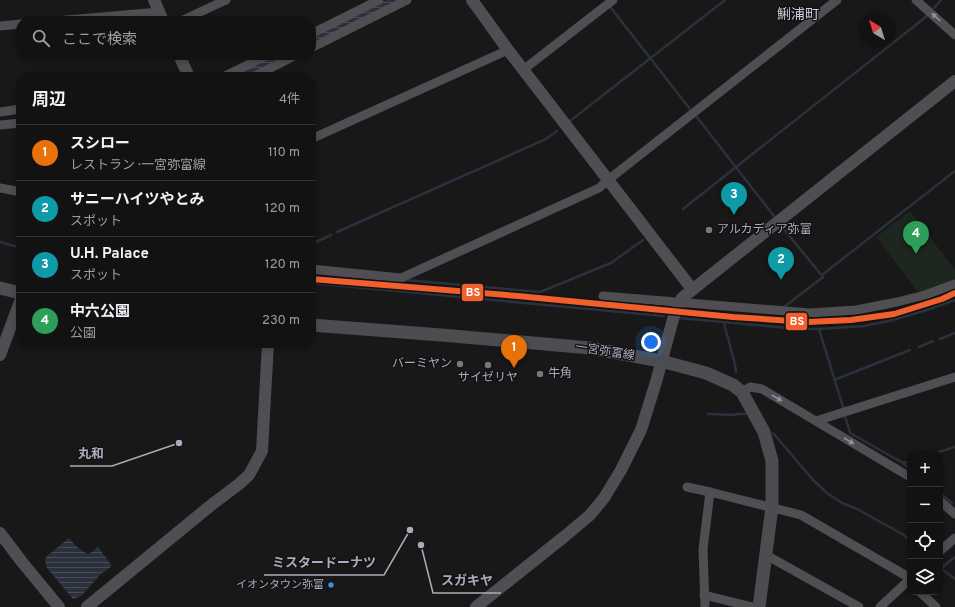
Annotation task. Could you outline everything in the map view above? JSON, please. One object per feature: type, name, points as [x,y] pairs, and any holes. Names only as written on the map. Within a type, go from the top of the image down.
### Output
[{"type":"main road","points":[[0,288],[16,292]]},
{"type":"main road","name":"一宮弥富線","points":[[316,325],[590,348],[661,361],[706,372],[733,385],[742,392],[764,432],[772,461],[772,507],[759,607]]},
{"type":"street","points":[[154,0],[161,16]]},
{"type":"street","points":[[192,16],[226,0]]},
{"type":"street","points":[[316,32],[379,0]]},
{"type":"street","points":[[316,46],[407,0]]},
{"type":"street","points":[[472,0],[523,70],[692,290]]},
{"type":"street","points":[[316,270],[401,278],[599,188],[837,0]]},
{"type":"street","points":[[916,0],[955,35]]},
{"type":"street","points":[[523,70],[607,2]]},
{"type":"street","points":[[0,26],[16,24]]},
{"type":"street","points":[[316,137],[508,50]]},
{"type":"street","points":[[181,60],[187,72]]},
{"type":"street","points":[[233,72],[258,60]]},
{"type":"street","points":[[263,72],[286,60]]},
{"type":"street","points":[[476,607],[590,515],[604,498],[621,470],[641,430],[656,382],[672,319],[682,298],[955,82]]},
{"type":"street","points":[[0,112],[16,110]]},
{"type":"street","points":[[0,126],[16,124]]},
{"type":"street","points":[[0,188],[16,191]]},
{"type":"street","points":[[603,296],[810,313],[856,310],[897,302],[925,295],[955,284]]},
{"type":"street","points":[[0,355],[16,312]]},
{"type":"street","points":[[87,607],[238,484],[248,474],[262,451],[268,348]]},
{"type":"street","points":[[816,421],[955,378]]},
{"type":"street","points":[[742,392],[750,387],[762,389],[907,475]]},
{"type":"street","points":[[687,487],[801,515],[907,577]]},
{"type":"street","points":[[705,607],[703,549],[710,492]]},
{"type":"street","points":[[943,504],[955,514]]},
{"type":"street","points":[[0,533],[59,607]]},
{"type":"street","points":[[943,548],[955,538]]},
{"type":"street","points":[[766,555],[859,607]]},
{"type":"street","points":[[880,607],[907,582]]},
{"type":"street","points":[[923,595],[936,607]]},
{"type":"street","points":[[704,596],[753,607]]},
{"type":"shaded area","points":[[386,0],[400,0],[316,42],[316,35]]},
{"type":"shaded area","points":[[265,60],[278,60],[254,72],[240,72]]},
{"type":"shaded area","points":[[910,211],[955,270],[955,281],[919,293],[876,237]]},
{"type":"shaded area","points":[[69,538],[80,549],[89,554],[98,547],[112,566],[101,574],[81,596],[73,599],[47,568],[45,559]]},
{"type":"waterway","points":[[570,121],[725,0]]},
{"type":"waterway","points":[[934,8],[941,0]]},
{"type":"waterway","points":[[611,8],[690,109]]},
{"type":"waterway","points":[[683,209],[927,16]]},
{"type":"waterway","points":[[696,116],[774,216]]},
{"type":"waterway","points":[[337,232],[546,139],[557,131]]},
{"type":"waterway","points":[[822,275],[955,171]]},
{"type":"waterway","points":[[783,228],[823,277],[784,307]]},
{"type":"waterway","points":[[316,242],[331,235]]},
{"type":"waterway","points":[[406,280],[540,292],[611,263],[643,240]]},
{"type":"waterway","points":[[0,242],[16,247]]},
{"type":"waterway","points":[[316,283],[664,316]]},
{"type":"waterway","points":[[819,329],[864,326],[889,321],[955,300]]},
{"type":"waterway","points":[[801,316],[803,316],[806,329],[819,329],[843,407]]},
{"type":"waterway","points":[[679,318],[806,329]]},
{"type":"waterway","points":[[724,323],[736,372]]},
{"type":"waterway","points":[[940,339],[955,333]]},
{"type":"waterway","points":[[919,347],[933,341]]},
{"type":"waterway","points":[[834,380],[910,350]]},
{"type":"waterway","points":[[708,414],[745,414]]},
{"type":"waterway","points":[[845,416],[850,433],[907,466]]},
{"type":"waterway","points":[[773,433],[814,481],[827,493],[842,503],[857,509],[907,538]]},
{"type":"waterway","points":[[942,451],[955,447]]},
{"type":"waterway","points":[[903,463],[907,462]]},
{"type":"waterway","points":[[943,496],[952,503]]},
{"type":"waterway","points":[[943,566],[955,557]]},
{"type":"waterway","points":[[943,570],[955,579]]},
{"type":"transit line","name":"BS","points":[[316,279],[518,296],[733,317],[808,322],[851,320],[894,314],[942,299],[955,293]]},
{"type":"place","name":"U.H. Palace","points":[[734,215]]},
{"type":"place","name":"アルカディア弥富","points":[[709,230]]},
{"type":"place","name":"中六公園","points":[[916,254]]},
{"type":"place","name":"サニーハイツやとみ","points":[[781,280]]},
{"type":"place","name":"バーミヤン","points":[[460,364]]},
{"type":"place","name":"サイゼリヤ","points":[[488,365]]},
{"type":"place","name":"スシロー","points":[[514,368]]},
{"type":"place","name":"牛角","points":[[540,374]]},
{"type":"place","name":"丸和","points":[[179,443]]},
{"type":"place","name":"ミスタードーナツ","points":[[410,530]]},
{"type":"place","name":"スガキヤ","points":[[421,545]]},
{"type":"place","name":"イオンタウン弥富","points":[[331,585]]},
{"type":"district","name":"鯏浦町","points":[[798,15]]}]
